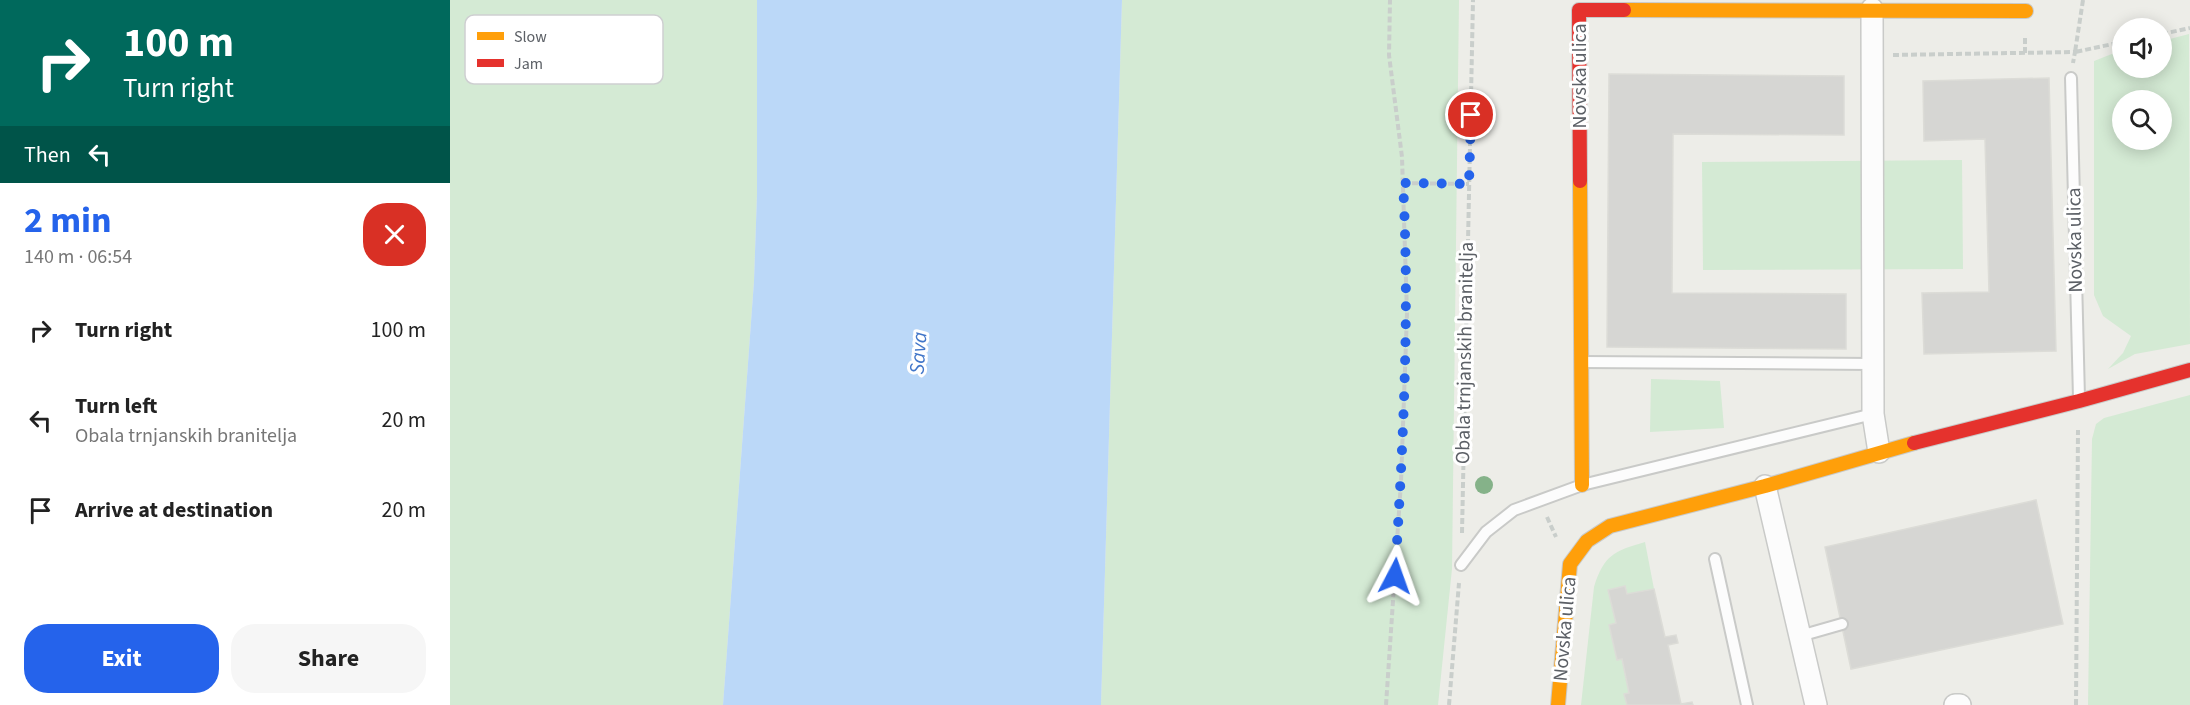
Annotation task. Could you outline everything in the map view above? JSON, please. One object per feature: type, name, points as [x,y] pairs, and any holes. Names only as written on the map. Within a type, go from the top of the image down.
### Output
[{"type":"street","points":[[1872,9],[1872,364],[1873,414],[1879,452]]},
{"type":"street","name":"Novska ulica","points":[[1582,485],[1579,10],[2026,11]]},
{"type":"street","name":"Novska ulica","points":[[1558,705],[1570,564],[1587,541],[1610,526],[2190,370]]},
{"type":"street","points":[[1765,486],[1816,705]]},
{"type":"street","points":[[1955,705],[1960,705]]},
{"type":"lane","name":"Novska ulica","points":[[2071,78],[2079,401]]},
{"type":"lane","points":[[1581,362],[1872,364]]},
{"type":"lane","points":[[1461,565],[1486,532],[1515,510],[1582,485],[1873,414]]},
{"type":"lane","points":[[1715,559],[1747,705]]},
{"type":"lane","points":[[1800,636],[1842,624]]},
{"type":"path","points":[[1386,705],[1401,482],[1407,324],[1402,158],[1389,55],[1390,0]]},
{"type":"path","name":"Obala trnjanskih branitelja","points":[[1449,705],[1461,565],[1473,0]]},
{"type":"path","points":[[2071,78],[2083,0]]},
{"type":"path","points":[[2172,32],[2190,28]]},
{"type":"path","points":[[1884,55],[2075,52],[2112,44]]},
{"type":"path","points":[[1403,183],[1469,184]]},
{"type":"path","points":[[2076,705],[2079,401]]},
{"type":"green space","points":[[450,0],[757,0],[757,194],[754,281],[723,705],[450,705]]},
{"type":"green space","points":[[1122,0],[1459,0],[1452,569],[1438,705],[1101,705]]},
{"type":"green space","points":[[2189,34],[2190,344],[2135,354],[2108,369],[2123,353],[2131,336],[2103,316],[2094,295],[2094,61],[2112,54],[2112,78],[2172,78],[2172,38]]},
{"type":"green space","points":[[1962,160],[1963,269],[1703,270],[1702,162]]},
{"type":"green space","points":[[1651,379],[1720,381],[1724,428],[1650,432]]},
{"type":"green space","points":[[2190,395],[2190,705],[2088,705],[2092,439],[2096,424],[2104,418]]},
{"type":"green space","points":[[1645,542],[1654,589],[1627,594],[1625,586],[1608,590],[1616,623],[1609,625],[1617,660],[1622,659],[1629,693],[1624,694],[1627,705],[1581,705],[1594,587],[1598,576],[1606,561],[1612,556],[1625,548]]},
{"type":"water","name":"Sava","points":[[757,0],[1122,0],[1101,705],[723,705],[754,281],[757,194]]},
{"type":"building","points":[[1609,74],[1844,76],[1844,135],[1673,134],[1672,293],[1846,294],[1846,349],[1607,347]]},
{"type":"building","points":[[2049,78],[2056,351],[1924,354],[1922,293],[1989,292],[1985,139],[1924,141],[1923,81]]},
{"type":"building","points":[[2036,500],[2063,624],[1851,669],[1825,547]]},
{"type":"building","points":[[1625,586],[1627,594],[1654,589],[1665,637],[1676,635],[1678,643],[1668,645],[1681,704],[1692,702],[1693,705],[1627,705],[1624,694],[1629,693],[1622,659],[1617,660],[1609,625],[1616,623],[1608,590]]},
{"type":"traffic: slow","points":[[1624,10],[2026,11]]},
{"type":"traffic: slow","points":[[1580,181],[1582,485]]},
{"type":"traffic: slow","points":[[1558,705],[1570,564],[1587,541],[1610,526],[1765,486],[1914,443]]},
{"type":"traffic: jam","points":[[1580,181],[1579,10],[1624,10]]},
{"type":"traffic: jam","points":[[1914,443],[2190,370]]},
{"type":"route","points":[[1395,576],[1407,313],[1403,183],[1469,184],[1471,115]]}]
